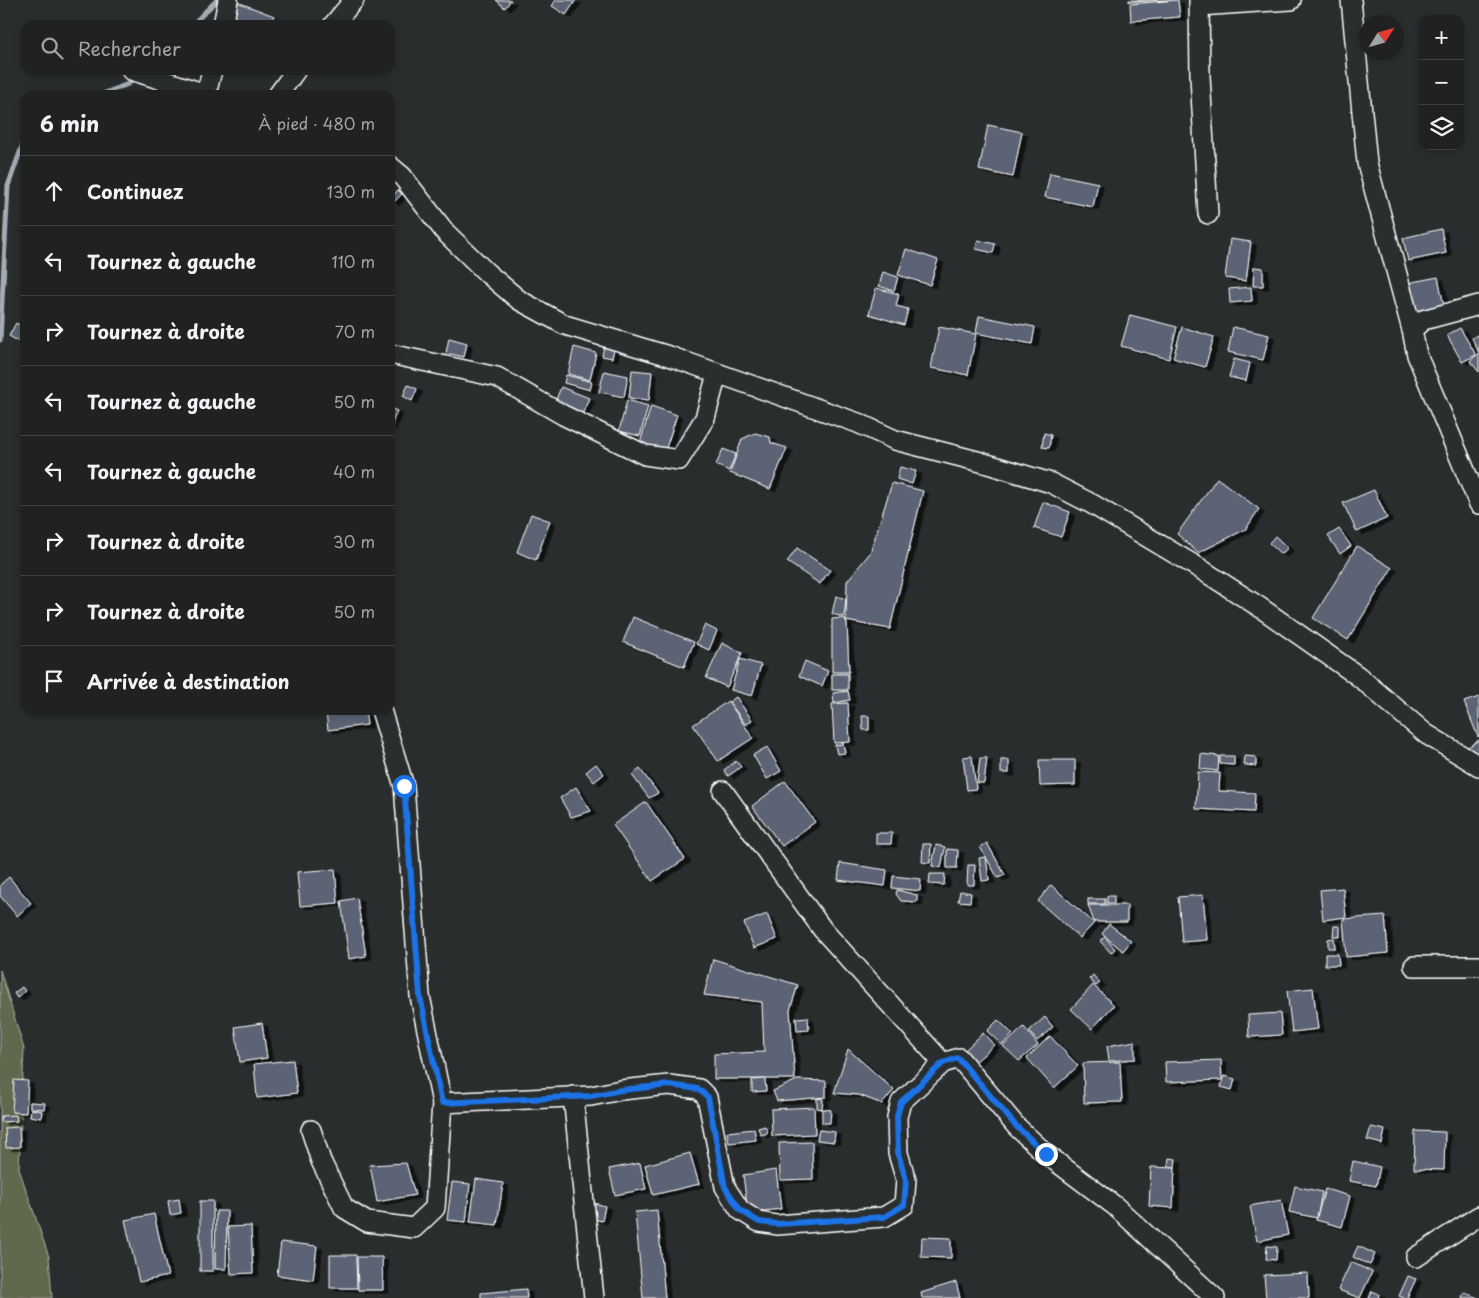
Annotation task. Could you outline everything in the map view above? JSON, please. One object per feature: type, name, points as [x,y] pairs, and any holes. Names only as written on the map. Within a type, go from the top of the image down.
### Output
[{"type":"street","points":[[224,20],[228,0]]},
{"type":"street","points":[[338,20],[354,0]]},
{"type":"street","points":[[1208,214],[1200,76],[1199,3],[1292,0]]},
{"type":"street","points":[[1351,0],[1367,163],[1417,355],[1479,504]]},
{"type":"street","points":[[146,75],[192,90]]},
{"type":"street","points":[[208,90],[211,75]]},
{"type":"street","points":[[282,90],[292,75]]},
{"type":"street","points":[[395,170],[402,176],[445,232],[487,273],[519,300],[565,325],[669,356],[858,423],[895,440],[981,462],[1051,483],[1092,504],[1199,568],[1308,640],[1358,676],[1426,734],[1479,766]]},
{"type":"street","points":[[1412,330],[1424,320],[1479,305]]},
{"type":"street","points":[[395,355],[497,377],[563,415],[645,455],[679,460],[705,418],[717,374]]},
{"type":"street","points":[[311,1130],[321,1162],[344,1208],[367,1222],[414,1228],[435,1208],[442,1103],[420,996],[404,786],[383,715]]},
{"type":"street","points":[[723,791],[823,930],[943,1063]]},
{"type":"street","points":[[1414,966],[1479,966]]},
{"type":"street","points":[[442,1103],[591,1096],[621,1090],[669,1085],[698,1089],[708,1097],[725,1187],[740,1210],[759,1222],[777,1224],[839,1222],[884,1217],[904,1205],[906,1180],[898,1153],[897,1116],[901,1102],[943,1063],[958,1058],[1016,1126],[1046,1154],[1115,1206],[1215,1298]]},
{"type":"street","points":[[573,1096],[594,1298]]},
{"type":"street","points":[[1416,1257],[1479,1216]]},
{"type":"green space","points":[[0,970],[24,1049],[19,1169],[49,1257],[52,1298],[0,1298]]},
{"type":"building","points":[[232,0],[274,16],[272,20],[224,20]]},
{"type":"building","points":[[496,0],[511,0],[505,8]]},
{"type":"building","points":[[556,0],[576,0],[566,15],[552,6]]},
{"type":"building","points":[[1129,0],[1169,0],[1129,2]]},
{"type":"building","points":[[1178,0],[1180,17],[1131,21],[1130,4]]},
{"type":"building","points":[[988,125],[1022,132],[1013,177],[979,170]]},
{"type":"building","points":[[1050,173],[1098,183],[1093,207],[1045,197]]},
{"type":"building","points":[[398,190],[402,194],[395,201],[395,193]]},
{"type":"building","points":[[1441,229],[1446,253],[1408,261],[1403,238]]},
{"type":"building","points":[[1230,239],[1251,242],[1246,281],[1225,278]]},
{"type":"building","points":[[978,240],[995,244],[993,253],[976,249]]},
{"type":"building","points":[[906,249],[938,260],[930,285],[898,275]]},
{"type":"building","points":[[1254,267],[1263,268],[1263,286],[1253,286]]},
{"type":"building","points":[[883,272],[898,277],[894,291],[879,286]]},
{"type":"building","points":[[1438,277],[1444,306],[1408,313],[1402,284]]},
{"type":"building","points":[[1251,287],[1252,301],[1230,303],[1229,289]]},
{"type":"building","points":[[876,288],[899,294],[896,306],[908,309],[904,325],[869,314]]},
{"type":"building","points":[[1130,315],[1177,327],[1169,359],[1121,346]]},
{"type":"building","points":[[979,316],[1035,327],[1032,344],[976,333]]},
{"type":"building","points":[[16,323],[20,325],[20,342],[9,336]]},
{"type":"building","points":[[939,327],[976,334],[968,375],[931,368]]},
{"type":"building","points":[[1182,327],[1214,337],[1205,367],[1173,358]]},
{"type":"building","points":[[1233,327],[1269,335],[1263,360],[1228,352]]},
{"type":"building","points":[[1460,328],[1476,355],[1462,362],[1447,335]]},
{"type":"building","points":[[1479,334],[1479,353],[1472,338]]},
{"type":"building","points":[[449,338],[467,343],[464,357],[446,353]]},
{"type":"building","points":[[604,346],[614,349],[612,358],[602,356]]},
{"type":"building","points":[[574,347],[596,353],[590,380],[568,374]]},
{"type":"building","points":[[1479,353],[1479,372],[1470,361]]},
{"type":"building","points":[[1234,359],[1250,363],[1246,381],[1229,377]]},
{"type":"building","points":[[632,370],[652,372],[649,400],[629,398]]},
{"type":"building","points":[[604,371],[628,376],[624,397],[599,392]]},
{"type":"building","points":[[566,375],[592,382],[590,390],[564,383]]},
{"type":"building","points":[[408,385],[417,389],[412,401],[403,396]]},
{"type":"building","points":[[561,387],[589,398],[581,418],[553,407]]},
{"type":"building","points":[[627,400],[648,406],[640,436],[619,431]]},
{"type":"building","points":[[651,406],[677,415],[665,451],[640,443]]},
{"type":"building","points":[[755,433],[770,437],[771,443],[787,448],[770,489],[730,473],[742,439]]},
{"type":"building","points":[[1044,433],[1051,435],[1049,448],[1042,447]]},
{"type":"building","points":[[723,449],[736,454],[729,471],[716,465]]},
{"type":"building","points":[[900,467],[916,471],[912,484],[897,479]]},
{"type":"building","points":[[1217,478],[1259,509],[1246,529],[1198,553],[1177,534]]},
{"type":"building","points":[[892,483],[923,491],[890,629],[846,621],[847,581],[870,553]]},
{"type":"building","points":[[1374,490],[1387,518],[1357,532],[1343,503]]},
{"type":"building","points":[[1043,502],[1070,512],[1061,537],[1034,528]]},
{"type":"building","points":[[531,514],[550,521],[536,560],[517,552]]},
{"type":"building","points":[[1339,529],[1351,546],[1340,554],[1328,536]]},
{"type":"building","points":[[1275,536],[1288,548],[1281,554],[1269,543]]},
{"type":"building","points":[[1357,546],[1392,568],[1348,640],[1313,618]]},
{"type":"building","points":[[797,548],[830,570],[820,584],[787,562]]},
{"type":"building","points":[[836,596],[846,599],[844,617],[832,614]]},
{"type":"building","points":[[633,617],[694,642],[684,667],[623,642]]},
{"type":"building","points":[[844,618],[847,623],[849,672],[832,672],[832,619]]},
{"type":"building","points":[[705,625],[717,631],[709,650],[696,644]]},
{"type":"building","points":[[722,643],[742,653],[727,687],[706,678]]},
{"type":"building","points":[[740,659],[761,665],[752,696],[731,690]]},
{"type":"building","points":[[805,661],[828,671],[822,686],[799,676]]},
{"type":"building","points":[[832,674],[848,674],[848,690],[832,690]]},
{"type":"building","points":[[848,691],[850,700],[834,703],[833,693]]},
{"type":"building","points":[[736,697],[752,720],[746,725],[729,702]]},
{"type":"building","points":[[1479,697],[1479,736],[1478,737],[1464,702]]},
{"type":"building","points":[[728,701],[753,738],[718,761],[693,725]]},
{"type":"building","points":[[848,703],[850,742],[834,743],[832,704]]},
{"type":"building","points":[[326,715],[366,715],[367,725],[328,730]]},
{"type":"building","points":[[862,716],[869,716],[869,730],[863,730]]},
{"type":"building","points":[[1479,740],[1479,754],[1474,756],[1468,747]]},
{"type":"building","points":[[843,744],[845,753],[837,754],[835,745]]},
{"type":"building","points":[[767,747],[781,771],[767,779],[753,755]]},
{"type":"building","points":[[1201,754],[1219,756],[1218,771],[1200,769]]},
{"type":"building","points":[[972,756],[976,789],[967,790],[963,757]]},
{"type":"building","points":[[1220,756],[1234,756],[1234,765],[1220,764]]},
{"type":"building","points":[[1245,756],[1256,757],[1256,766],[1244,765]]},
{"type":"building","points":[[980,758],[987,758],[984,783],[977,783]]},
{"type":"building","points":[[1001,760],[1009,760],[1009,773],[1001,773]]},
{"type":"building","points":[[1039,760],[1075,760],[1075,785],[1040,786]]},
{"type":"building","points":[[736,761],[741,767],[728,776],[724,770]]},
{"type":"building","points":[[596,764],[604,774],[594,782],[586,772]]},
{"type":"building","points":[[640,769],[658,793],[649,798],[632,775]]},
{"type":"building","points":[[1198,772],[1220,773],[1219,791],[1255,793],[1254,812],[1196,809]]},
{"type":"building","points":[[785,781],[815,822],[782,846],[752,806]]},
{"type":"building","points":[[576,787],[591,811],[571,817],[560,798]]},
{"type":"building","points":[[646,802],[685,859],[652,881],[613,825]]},
{"type":"building","points":[[876,833],[892,833],[891,844],[876,844]]},
{"type":"building","points":[[987,843],[1005,875],[998,878],[980,847]]},
{"type":"building","points":[[923,844],[931,844],[930,863],[922,862]]},
{"type":"building","points":[[936,845],[945,847],[941,868],[932,866]]},
{"type":"building","points":[[947,849],[958,850],[957,868],[947,868]]},
{"type":"building","points":[[986,857],[989,880],[982,881],[979,858]]},
{"type":"building","points":[[840,863],[887,870],[885,886],[838,880]]},
{"type":"building","points":[[968,865],[975,865],[974,885],[967,885]]},
{"type":"building","points":[[335,869],[338,903],[300,906],[297,872]]},
{"type":"building","points":[[930,874],[945,874],[944,885],[929,884]]},
{"type":"building","points":[[893,876],[921,879],[920,891],[892,888]]},
{"type":"building","points":[[9,877],[31,903],[17,916],[0,896],[0,885]]},
{"type":"building","points":[[1051,885],[1094,923],[1080,938],[1038,901]]},
{"type":"building","points":[[1343,888],[1346,917],[1323,920],[1320,890]]},
{"type":"building","points":[[897,890],[917,895],[917,902],[901,901],[896,894]]},
{"type":"building","points":[[960,891],[971,893],[970,902],[958,901]]},
{"type":"building","points":[[1203,895],[1207,940],[1182,942],[1178,897]]},
{"type":"building","points":[[1107,896],[1114,896],[1114,903],[1107,903]]},
{"type":"building","points":[[357,898],[366,956],[349,959],[341,901]]},
{"type":"building","points":[[1088,899],[1105,899],[1105,904],[1088,904]]},
{"type":"building","points":[[1088,905],[1127,905],[1127,922],[1094,922]]},
{"type":"building","points":[[767,914],[777,939],[754,948],[744,923]]},
{"type":"building","points":[[1385,916],[1388,953],[1346,957],[1343,919]]},
{"type":"building","points":[[1109,924],[1131,941],[1123,951],[1102,934]]},
{"type":"building","points":[[1334,926],[1340,926],[1340,937],[1333,936]]},
{"type":"building","points":[[1105,937],[1115,949],[1111,953],[1100,941]]},
{"type":"building","points":[[1334,938],[1335,948],[1328,948],[1328,939]]},
{"type":"building","points":[[1325,954],[1338,954],[1339,965],[1325,965]]},
{"type":"building","points":[[713,959],[798,985],[790,1010],[795,1079],[714,1079],[714,1054],[764,1052],[762,1002],[704,995]]},
{"type":"building","points":[[1093,975],[1100,983],[1096,986],[1089,979]]},
{"type":"building","points":[[1093,985],[1114,1005],[1092,1029],[1071,1009]]},
{"type":"building","points":[[22,987],[25,991],[17,998],[14,993]]},
{"type":"building","points":[[1313,988],[1318,1029],[1292,1032],[1287,991]]},
{"type":"building","points":[[1280,1013],[1282,1035],[1249,1037],[1248,1015]]},
{"type":"building","points":[[808,1017],[809,1030],[797,1031],[796,1018]]},
{"type":"building","points":[[1045,1017],[1053,1027],[1037,1041],[1029,1031]]},
{"type":"building","points":[[998,1020],[1013,1034],[1002,1045],[987,1031]]},
{"type":"building","points":[[262,1023],[267,1058],[240,1062],[235,1027]]},
{"type":"building","points":[[1024,1027],[1038,1045],[1019,1061],[1003,1046]]},
{"type":"building","points":[[983,1033],[994,1045],[969,1068],[963,1052]]},
{"type":"building","points":[[1050,1036],[1078,1066],[1054,1088],[1027,1058]]},
{"type":"building","points":[[1135,1041],[1135,1059],[1109,1061],[1107,1046]]},
{"type":"building","points":[[848,1049],[894,1090],[882,1104],[859,1095],[834,1093]]},
{"type":"building","points":[[293,1060],[297,1093],[257,1098],[254,1064]]},
{"type":"building","points":[[1221,1060],[1222,1080],[1166,1082],[1165,1062]]},
{"type":"building","points":[[1120,1062],[1122,1102],[1084,1103],[1083,1063]]},
{"type":"building","points":[[1224,1076],[1235,1079],[1232,1090],[1221,1087]]},
{"type":"building","points":[[765,1079],[766,1091],[752,1092],[752,1080]]},
{"type":"building","points":[[14,1080],[28,1081],[26,1113],[12,1112]]},
{"type":"building","points":[[797,1080],[826,1081],[826,1097],[777,1101],[773,1091]]},
{"type":"building","points":[[817,1098],[823,1099],[822,1109],[817,1108]]},
{"type":"building","points":[[30,1102],[45,1103],[44,1109],[30,1108]]},
{"type":"building","points":[[814,1107],[815,1134],[772,1136],[771,1109]]},
{"type":"building","points":[[31,1109],[42,1111],[41,1118],[30,1116]]},
{"type":"building","points":[[822,1109],[831,1110],[830,1123],[822,1123]]},
{"type":"building","points":[[16,1115],[17,1121],[1,1122],[1,1116]]},
{"type":"building","points":[[765,1126],[768,1133],[761,1135],[758,1128]]},
{"type":"building","points":[[19,1127],[20,1147],[6,1148],[5,1128]]},
{"type":"building","points":[[1371,1127],[1385,1130],[1382,1144],[1367,1140]]},
{"type":"building","points":[[754,1129],[756,1140],[729,1143],[727,1132]]},
{"type":"building","points":[[819,1130],[835,1132],[834,1142],[817,1140]]},
{"type":"building","points":[[1415,1131],[1445,1132],[1444,1170],[1414,1169]]},
{"type":"building","points":[[812,1142],[813,1179],[780,1180],[779,1143]]},
{"type":"building","points":[[690,1153],[699,1184],[653,1195],[645,1165]]},
{"type":"building","points":[[1169,1158],[1176,1159],[1175,1167],[1168,1166]]},
{"type":"building","points":[[1353,1161],[1380,1167],[1376,1186],[1349,1181]]},
{"type":"building","points":[[406,1163],[415,1195],[377,1202],[370,1165]]},
{"type":"building","points":[[640,1163],[646,1189],[615,1195],[609,1169]]},
{"type":"building","points":[[1151,1167],[1175,1168],[1173,1208],[1149,1206]]},
{"type":"building","points":[[776,1170],[781,1209],[748,1213],[743,1175]]},
{"type":"building","points":[[476,1179],[503,1183],[497,1225],[470,1222]]},
{"type":"building","points":[[452,1182],[470,1184],[466,1222],[447,1220]]},
{"type":"building","points":[[1295,1186],[1322,1192],[1317,1218],[1289,1212]]},
{"type":"building","points":[[1325,1189],[1350,1196],[1342,1227],[1316,1220]]},
{"type":"building","points":[[179,1199],[181,1213],[170,1215],[168,1201]]},
{"type":"building","points":[[1281,1200],[1288,1235],[1257,1241],[1250,1206]]},
{"type":"building","points":[[200,1201],[213,1201],[213,1271],[200,1271]]},
{"type":"building","points":[[594,1203],[605,1206],[602,1221],[590,1218]]},
{"type":"building","points":[[657,1210],[665,1298],[643,1298],[635,1212]]},
{"type":"building","points":[[216,1211],[227,1211],[226,1269],[215,1269]]},
{"type":"building","points":[[154,1214],[168,1276],[139,1282],[125,1220]]},
{"type":"building","points":[[251,1226],[253,1273],[231,1274],[228,1227]]},
{"type":"building","points":[[922,1237],[951,1238],[951,1258],[921,1257]]},
{"type":"building","points":[[281,1242],[317,1246],[313,1280],[277,1275]]},
{"type":"building","points":[[1267,1246],[1277,1247],[1276,1260],[1266,1259]]},
{"type":"building","points":[[1358,1246],[1375,1254],[1370,1265],[1353,1257]]},
{"type":"building","points":[[330,1255],[356,1255],[357,1288],[330,1288]]},
{"type":"building","points":[[357,1257],[382,1257],[383,1290],[358,1290]]},
{"type":"building","points":[[1351,1262],[1372,1272],[1360,1298],[1338,1290]]},
{"type":"building","points":[[1308,1273],[1309,1298],[1266,1298],[1264,1275]]},
{"type":"building","points":[[1408,1276],[1416,1279],[1407,1298],[1404,1298],[1399,1296]]},
{"type":"building","points":[[956,1282],[960,1298],[922,1298],[921,1293]]},
{"type":"building","points":[[526,1289],[527,1298],[481,1298],[481,1293]]},
{"type":"building","points":[[1372,1291],[1379,1294],[1378,1298],[1369,1298]]},
{"type":"building","points":[[1464,1292],[1478,1298],[1462,1298]]},
{"type":"waterway","points":[[197,20],[217,0]]},
{"type":"waterway","points":[[113,90],[128,84],[136,77]]},
{"type":"waterway","points":[[0,340],[8,186],[20,152]]},
{"type":"route","points":[[404,786],[420,996],[442,1103],[555,1096],[591,1096],[621,1090],[669,1085],[698,1089],[708,1097],[725,1187],[740,1210],[759,1222],[777,1224],[839,1222],[884,1217],[904,1205],[906,1180],[898,1153],[897,1116],[901,1102],[943,1063],[958,1058],[1016,1126],[1046,1154]]}]
